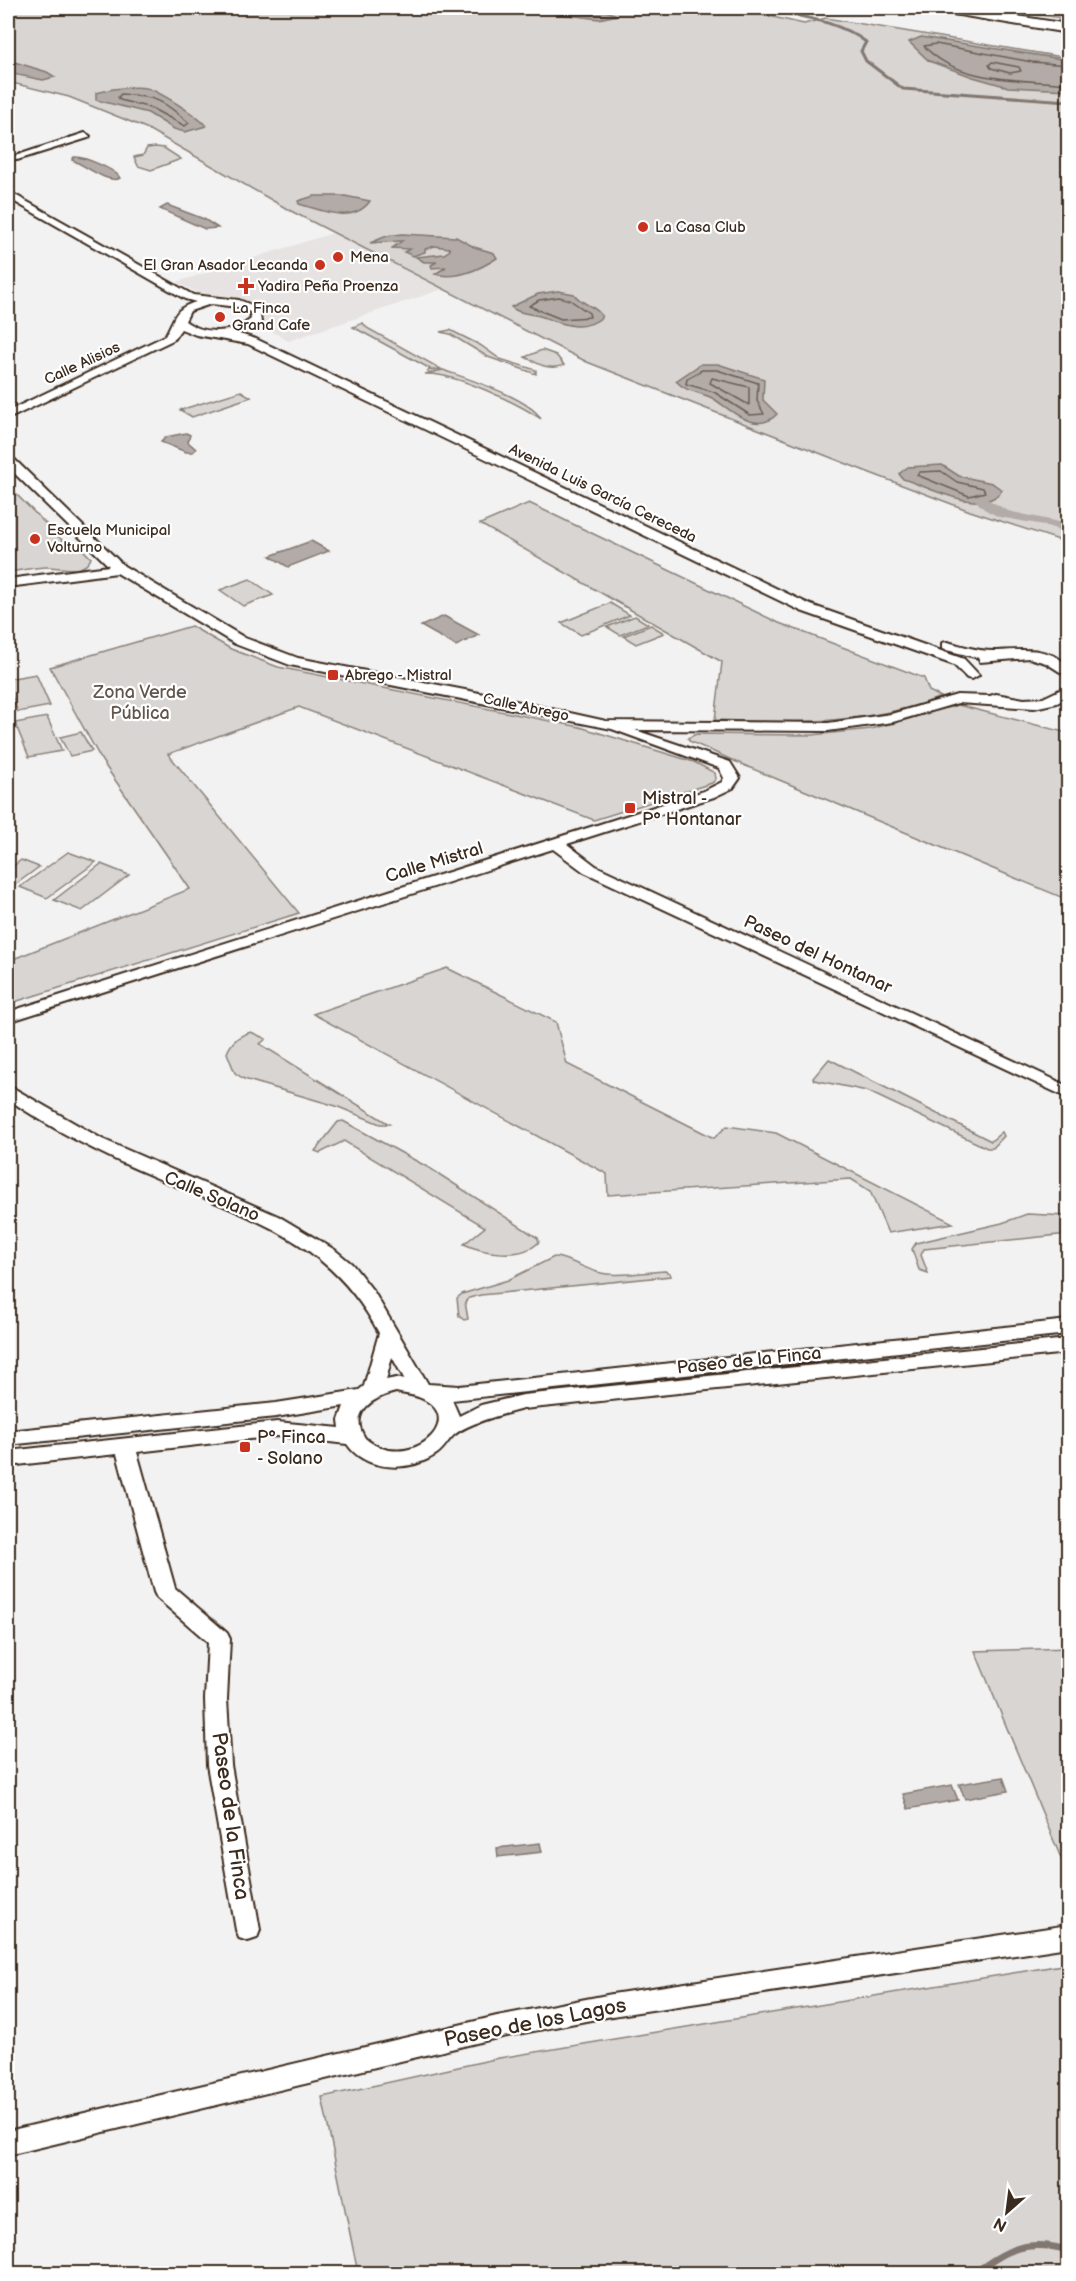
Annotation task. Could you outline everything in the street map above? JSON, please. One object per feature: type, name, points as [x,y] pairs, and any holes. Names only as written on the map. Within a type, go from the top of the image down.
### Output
[{"type":"highway","points":[[941,8],[1065,26]]},
{"type":"highway","points":[[972,8],[1065,26]]},
{"type":"street","points":[[8,164],[12,157],[85,136]]},
{"type":"street","points":[[8,194],[184,295],[206,303]]},
{"type":"street","points":[[8,203],[179,303],[179,319],[186,328],[206,333],[222,333],[250,326],[258,316],[251,307],[231,302],[206,303],[186,309],[179,319],[169,338]]},
{"type":"street","name":"Avenida Luis García Cereceda","points":[[250,326],[263,337],[812,600],[964,652],[1033,655],[1059,664],[1068,673]]},
{"type":"street","name":"Calle Alisios","points":[[8,415],[169,338],[206,333]]},
{"type":"street","name":"Avenida Luis García Cereceda","points":[[222,333],[252,341],[806,608],[959,662],[989,694],[1007,701]]},
{"type":"street","name":"Calle Abrego","points":[[8,460],[119,569],[240,641],[277,657],[606,725],[828,727],[893,718],[957,699],[1029,703],[1068,701]]},
{"type":"street","points":[[8,583],[119,569]]},
{"type":"street","points":[[957,699],[980,661],[995,655]]},
{"type":"street","points":[[1049,701],[1068,690]]},
{"type":"street","name":"Calle Mistral","points":[[8,1017],[709,794],[728,785],[732,778],[726,765],[606,725]]},
{"type":"street","name":"Paseo del Hontanar","points":[[555,843],[590,869],[1068,1093]]},
{"type":"street","name":"Calle Solano","points":[[8,1091],[96,1144],[259,1215],[308,1242],[344,1269],[367,1293],[402,1362],[425,1389]]},
{"type":"street","name":"Paseo de la Finca","points":[[425,1389],[459,1393],[1068,1327]]},
{"type":"street","points":[[8,1438],[276,1410],[368,1393],[396,1385],[425,1389],[443,1401],[450,1415],[450,1429],[438,1446],[416,1457],[390,1459],[366,1451],[351,1437],[348,1422],[352,1408],[368,1393],[389,1333]]},
{"type":"street","name":"Paseo de la Finca","points":[[450,1429],[488,1410],[521,1402],[1068,1346]]},
{"type":"street","points":[[8,1458],[125,1444],[277,1430],[351,1437]]},
{"type":"street","name":"Paseo de la Finca","points":[[125,1444],[165,1592],[219,1639],[216,1699],[219,1766],[248,1930]]},
{"type":"street","name":"Paseo de los Lagos","points":[[8,2143],[496,2027],[612,2005],[1068,1936]]},
{"type":"shaded area","points":[[336,232],[446,288],[288,341],[263,326],[264,315],[256,306],[203,296],[177,282]]},
{"type":"green space","points":[[8,8],[733,8],[804,24],[826,18],[1068,58],[1068,543],[970,511],[587,362],[289,210],[146,128],[69,97],[8,82]]},
{"type":"green space","points":[[992,8],[1068,8],[1068,19]]},
{"type":"green space","points":[[147,148],[164,148],[181,159],[151,170],[138,166],[134,157],[143,155]]},
{"type":"green space","points":[[363,323],[367,328],[441,369],[427,371],[430,369],[353,327]]},
{"type":"green space","points":[[450,330],[480,345],[500,359],[536,370],[536,374],[488,357],[450,334],[440,332]]},
{"type":"green space","points":[[542,350],[556,355],[564,365],[548,367],[525,357]]},
{"type":"green space","points":[[443,370],[511,396],[535,411],[541,419],[501,397],[468,383],[425,374]]},
{"type":"green space","points":[[241,391],[251,397],[192,417],[180,410]]},
{"type":"green space","points":[[8,486],[70,548],[83,550],[91,558],[84,567],[72,569],[42,567],[8,572]]},
{"type":"green space","points":[[529,503],[779,623],[924,678],[929,691],[941,697],[886,713],[829,720],[772,722],[715,720],[722,662],[480,524]]},
{"type":"green space","points":[[250,579],[273,595],[243,606],[220,590]]},
{"type":"green space","points":[[610,603],[630,615],[581,635],[561,623]]},
{"type":"green space","points":[[635,616],[648,624],[620,635],[607,627]]},
{"type":"green space","points":[[651,625],[664,633],[636,644],[623,636]]},
{"type":"green space","name":"Zona Verde Pública","points":[[191,626],[231,649],[278,667],[580,727],[694,762],[715,773],[716,779],[712,783],[594,820],[299,707],[168,754],[299,913],[8,1004],[8,961],[190,889],[102,761],[50,667]]},
{"type":"green space","points":[[36,674],[50,706],[18,712],[8,686],[8,679]]},
{"type":"green space","points":[[958,705],[1068,733],[1068,900],[741,764],[689,741],[688,738],[696,734],[812,735],[871,729]]},
{"type":"green space","points":[[47,717],[62,751],[29,757],[15,723]]},
{"type":"green space","points":[[81,732],[92,751],[70,756],[60,737]]},
{"type":"green space","points":[[68,852],[96,862],[47,898],[20,887]]},
{"type":"green space","points":[[21,860],[39,867],[12,887],[8,886],[8,870]]},
{"type":"green space","points":[[101,864],[129,875],[82,911],[54,900]]},
{"type":"green space","points":[[447,968],[556,1022],[567,1064],[714,1138],[727,1126],[776,1133],[953,1223],[888,1233],[870,1191],[851,1179],[608,1195],[607,1174],[313,1014]]},
{"type":"green space","points":[[251,1032],[266,1039],[260,1044],[389,1124],[380,1124],[336,1106],[244,1079],[235,1073],[227,1053],[236,1040]]},
{"type":"green space","points":[[829,1059],[991,1141],[1002,1132],[1004,1136],[993,1148],[987,1148],[867,1091],[814,1080],[813,1078]]},
{"type":"green space","points":[[343,1121],[431,1169],[538,1238],[539,1242],[532,1248],[513,1253],[481,1250],[464,1244],[485,1227],[344,1141],[320,1153],[315,1151],[338,1122]]},
{"type":"green space","points":[[1027,1214],[1068,1216],[1068,1234],[924,1249],[921,1255],[928,1273],[919,1270],[912,1249],[916,1243],[1002,1223]]},
{"type":"green space","points":[[554,1257],[600,1273],[622,1275],[665,1271],[671,1276],[481,1295],[469,1298],[465,1302],[468,1319],[464,1320],[459,1316],[457,1298],[462,1294],[508,1280]]},
{"type":"green space","points":[[1068,1648],[1068,1875],[975,1651]]},
{"type":"green space","points":[[1068,1964],[1068,2273],[358,2273],[322,2097],[499,2058]]},
{"type":"water","points":[[514,8],[598,8],[617,15],[599,19]]},
{"type":"water","points":[[921,37],[1068,60],[1068,90],[1008,87],[973,77],[929,61],[909,42]]},
{"type":"water","points":[[8,60],[47,72],[55,77],[43,80],[8,73]]},
{"type":"water","points":[[138,87],[152,90],[187,110],[206,126],[185,132],[174,129],[148,113],[96,100],[96,93]]},
{"type":"water","points":[[74,157],[99,164],[113,171],[120,178],[109,179],[72,160]]},
{"type":"water","points":[[314,196],[345,196],[370,201],[363,208],[346,214],[336,214],[299,204],[298,201]]},
{"type":"water","points":[[167,205],[204,219],[218,228],[205,229],[160,209]]},
{"type":"water","points":[[402,234],[456,237],[474,247],[494,253],[497,258],[483,266],[451,276],[435,274],[446,267],[432,268],[431,265],[437,262],[424,262],[416,257],[444,254],[450,250],[449,248],[435,246],[413,256],[404,252],[410,249],[392,248],[402,241],[370,243],[387,236]]},
{"type":"water","points":[[558,291],[574,294],[597,310],[602,317],[588,325],[573,326],[522,313],[511,307],[538,294]]},
{"type":"water","points":[[701,364],[718,364],[764,379],[763,400],[777,414],[769,420],[753,422],[744,419],[709,396],[685,388],[676,381]]},
{"type":"water","points":[[186,433],[190,435],[188,442],[196,449],[193,452],[186,452],[161,442],[166,437]]},
{"type":"water","points":[[942,465],[959,476],[992,483],[1002,490],[994,498],[969,501],[903,479],[899,474],[908,467]]},
{"type":"water","points":[[311,541],[329,551],[288,567],[270,556]]},
{"type":"water","points":[[444,616],[479,635],[456,646],[421,626]]},
{"type":"water","points":[[1003,1777],[1008,1791],[965,1799],[959,1784]]},
{"type":"water","points":[[952,1785],[958,1800],[908,1809],[903,1794]]},
{"type":"water","points":[[540,1843],[542,1852],[498,1857],[497,1848]]},
{"type":"waterway","points":[[762,8],[816,20],[854,34],[866,42],[861,51],[866,61],[903,89],[1068,101]]},
{"type":"waterway","points":[[982,500],[1004,514],[1045,521],[1068,529]]},
{"type":"waterway","points":[[973,2274],[996,2258],[1017,2248],[1040,2245],[1068,2250]]},
{"type":"place","name":"La Casa Club","points":[[643,227]]},
{"type":"place","name":"Mena","points":[[338,257]]},
{"type":"place","name":"El Gran Asador Lecanda","points":[[320,265]]},
{"type":"place","name":"Yadira Peña Proenza","points":[[246,286]]},
{"type":"place","name":"La Finca Grand Cafe","points":[[220,317]]},
{"type":"place","name":"Escuela Municipal Volturno","points":[[35,539]]},
{"type":"place","name":"Abrego - Mistral","points":[[333,675]]},
{"type":"place","name":"Mistral - Pº Hontanar","points":[[630,808]]},
{"type":"place","name":"Pº Finca - Solano","points":[[245,1447]]}]
